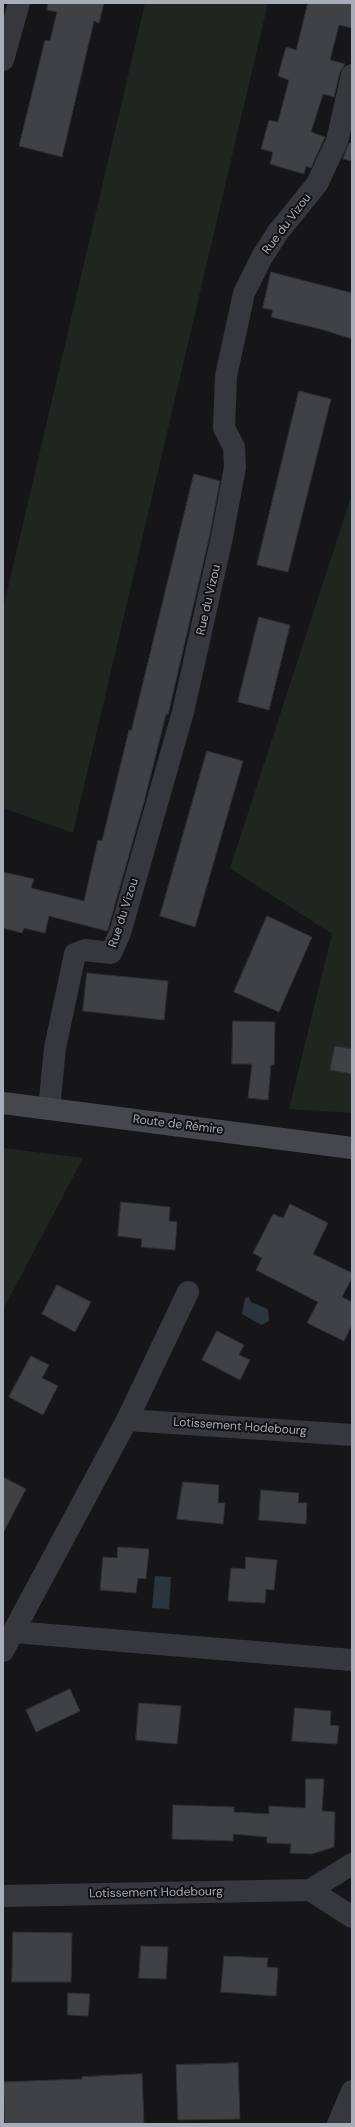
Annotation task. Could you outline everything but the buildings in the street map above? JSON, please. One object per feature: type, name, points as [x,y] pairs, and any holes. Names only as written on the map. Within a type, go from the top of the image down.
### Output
[{"type":"main road","name":"Route de Rémire","points":[[3,1103],[352,1148]]},
{"type":"street","points":[[3,60],[19,3]]},
{"type":"street","name":"Rue du Vizou","points":[[49,1109],[55,1048],[75,954],[84,950],[111,953],[120,933],[184,704],[214,577],[235,467],[234,448],[224,428],[226,376],[244,293],[262,257],[278,232],[317,184],[336,141],[352,75]]},
{"type":"street","points":[[3,1651],[127,1420],[188,1292]]},
{"type":"street","name":"Lotissement Hodebourg","points":[[127,1420],[352,1434]]},
{"type":"street","points":[[14,1632],[352,1660]]},
{"type":"street","points":[[352,1864],[310,1890],[352,1916]]},
{"type":"street","name":"Lotissement Hodebourg","points":[[3,1896],[310,1890]]},
{"type":"street","points":[[338,2124],[352,2091]]},
{"type":"shaded area","points":[[145,3],[268,3],[73,833],[3,808],[3,609]]},
{"type":"shaded area","points":[[352,494],[352,1113],[289,1109],[332,934],[230,868]]},
{"type":"shaded area","points":[[3,1148],[83,1158],[3,1310]]},
{"type":"shaded area","points":[[249,1297],[251,1302],[268,1309],[269,1321],[261,1325],[242,1314],[245,1298]]},
{"type":"shaded area","points":[[155,1576],[171,1577],[169,1609],[152,1608]]}]
